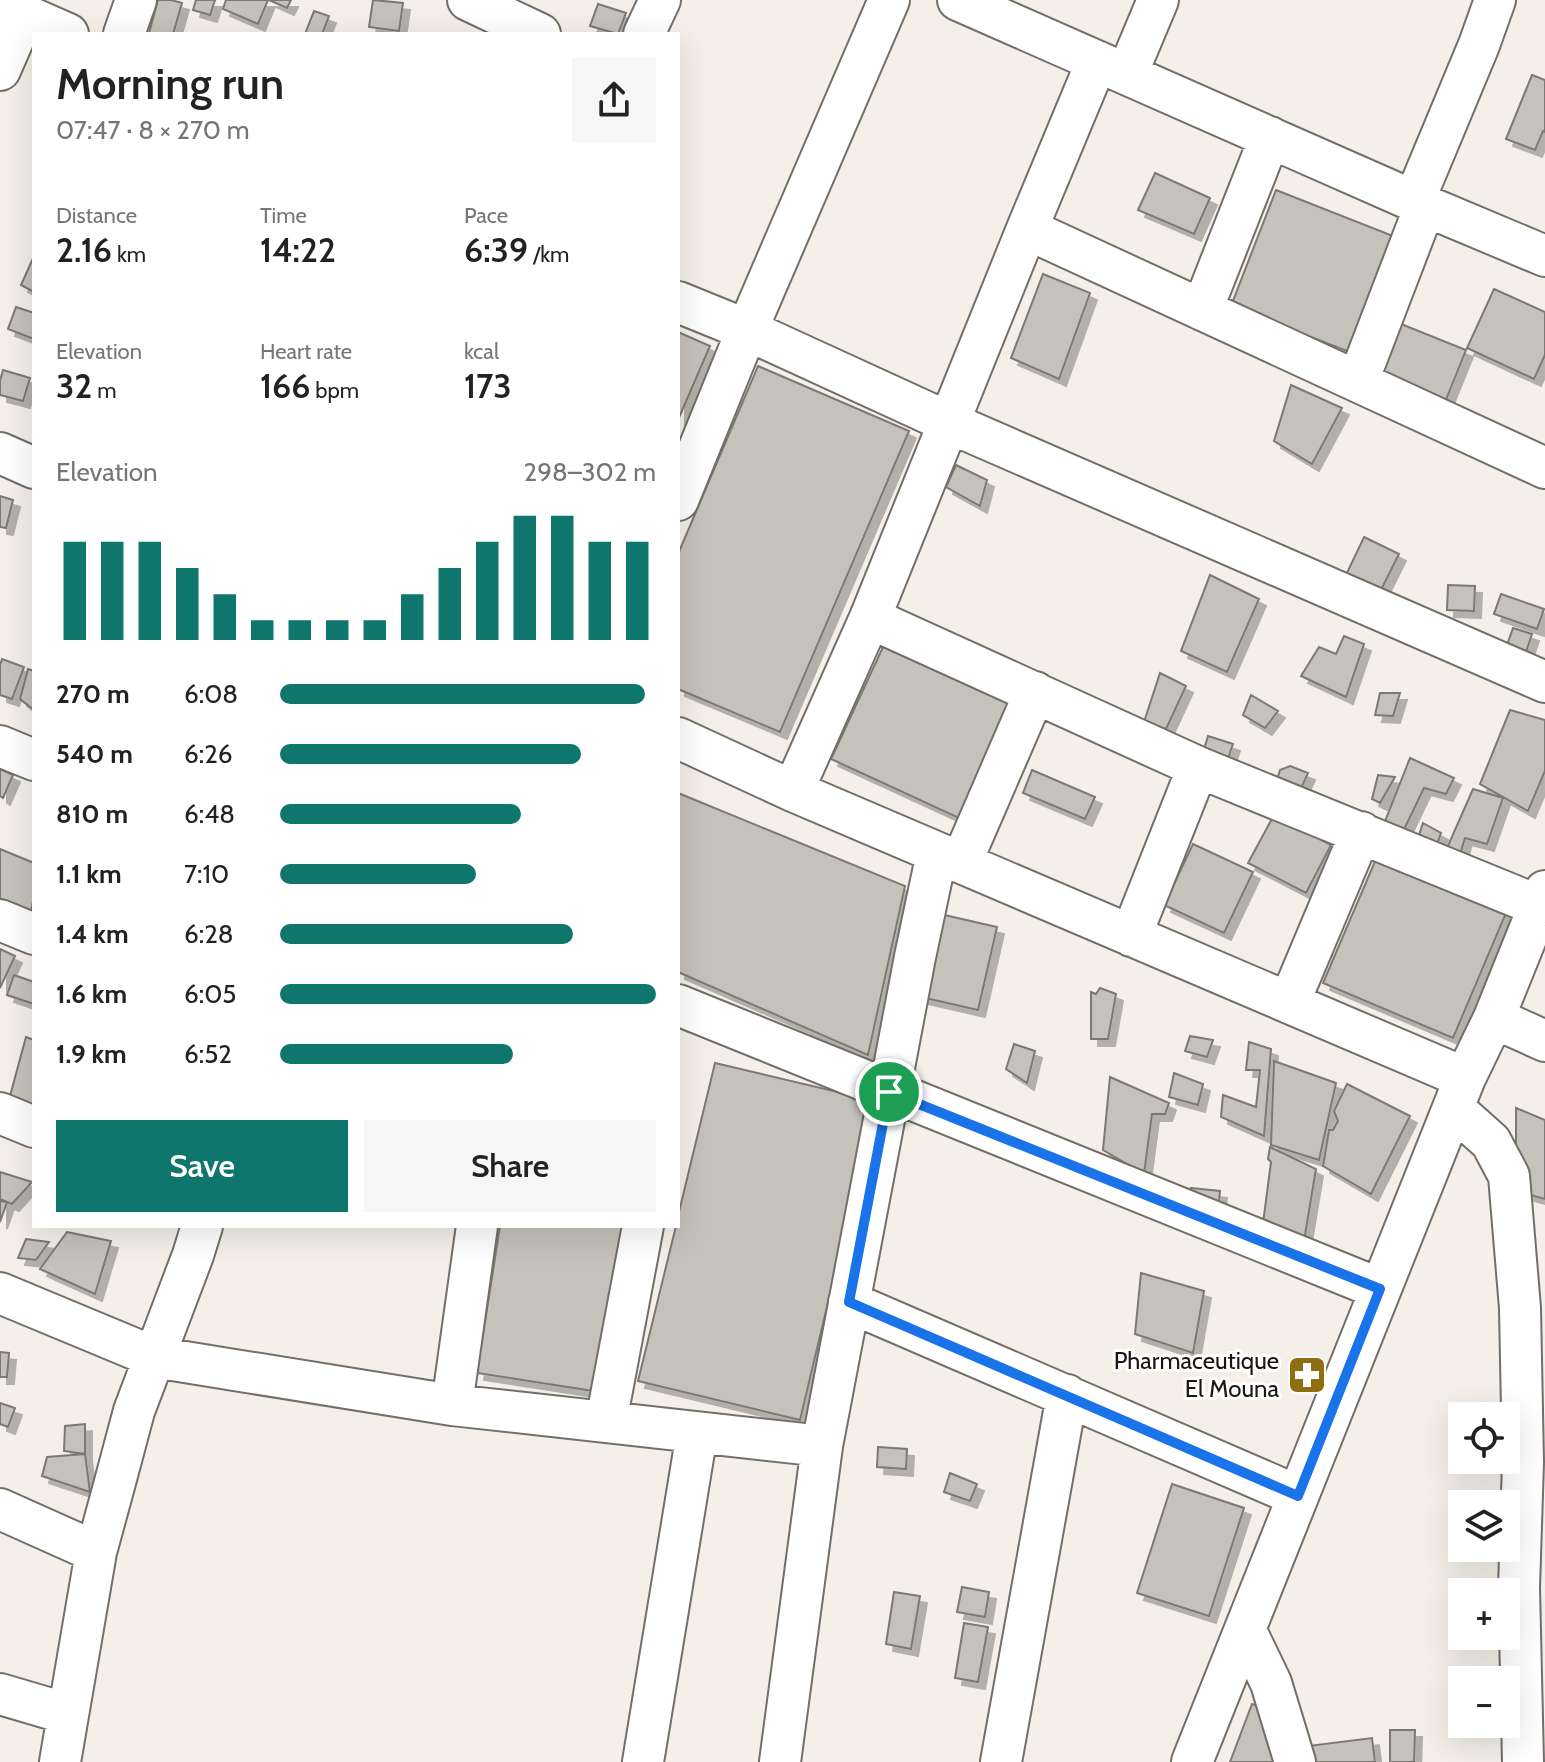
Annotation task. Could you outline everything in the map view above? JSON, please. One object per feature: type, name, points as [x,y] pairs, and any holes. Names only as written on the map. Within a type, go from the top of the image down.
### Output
[{"type":"street","points":[[125,32],[136,0]]},
{"type":"street","points":[[468,0],[536,32]]},
{"type":"street","points":[[645,32],[660,0]]},
{"type":"street","points":[[680,495],[747,330],[889,0]]},
{"type":"street","points":[[958,0],[1545,256]]},
{"type":"street","points":[[793,791],[870,618],[1027,229],[1112,68],[1158,0]]},
{"type":"street","points":[[1358,381],[1495,0]]},
{"type":"street","points":[[0,70],[12,9],[64,32]]},
{"type":"street","points":[[1202,310],[1270,137]]},
{"type":"street","points":[[1027,229],[1545,468]]},
{"type":"street","points":[[680,303],[1545,682]]},
{"type":"street","points":[[0,453],[32,467]]},
{"type":"street","points":[[870,618],[1198,767],[1542,899],[1494,1018],[1459,1093],[1192,1762]]},
{"type":"street","points":[[780,1762],[822,1446],[915,957],[949,858],[1035,692]]},
{"type":"street","points":[[680,739],[793,791],[1289,1003],[1459,1093],[1498,1154],[1529,1233],[1520,1308],[1533,1405],[1534,1471],[1519,1588],[1523,1762]]},
{"type":"street","points":[[0,746],[32,759]]},
{"type":"street","points":[[1131,936],[1198,767]]},
{"type":"street","points":[[1289,1003],[1361,832]]},
{"type":"street","points":[[0,920],[32,933]]},
{"type":"street","points":[[680,1018],[889,1092],[1380,1289]]},
{"type":"street","points":[[1494,1018],[1545,1041]]},
{"type":"street","points":[[0,1113],[32,1126]]},
{"type":"street","points":[[60,1762],[96,1552],[134,1411],[201,1228]]},
{"type":"street","points":[[452,1405],[477,1228]]},
{"type":"street","points":[[606,1422],[643,1228]]},
{"type":"street","points":[[0,1293],[154,1357],[452,1405],[822,1446]]},
{"type":"street","points":[[849,1302],[1298,1496]]},
{"type":"street","points":[[1001,1762],[1067,1395]]},
{"type":"street","points":[[643,1762],[697,1433]]},
{"type":"street","points":[[0,1509],[96,1552]]},
{"type":"street","points":[[1245,1629],[1271,1683],[1295,1762]]},
{"type":"street","points":[[0,1694],[68,1714]]},
{"type":"building","points":[[158,0],[182,3],[174,32],[149,32]]},
{"type":"building","points":[[196,0],[215,0],[210,15],[193,10]]},
{"type":"building","points":[[226,0],[268,0],[258,24],[223,9]]},
{"type":"building","points":[[269,0],[291,0],[287,8]]},
{"type":"building","points":[[373,0],[403,3],[399,31],[369,27]]},
{"type":"building","points":[[598,4],[626,13],[619,32],[590,26]]},
{"type":"building","points":[[314,11],[329,16],[323,32],[306,32]]},
{"type":"building","points":[[1532,75],[1545,80],[1545,132],[1535,150],[1506,139]]},
{"type":"building","points":[[1155,173],[1210,198],[1194,234],[1138,210]]},
{"type":"building","points":[[1276,190],[1393,236],[1347,351],[1231,306]]},
{"type":"building","points":[[32,260],[32,291],[21,285]]},
{"type":"building","points":[[1043,274],[1090,293],[1059,379],[1011,358]]},
{"type":"building","points":[[1494,289],[1545,312],[1545,355],[1534,379],[1467,348]]},
{"type":"building","points":[[16,307],[32,312],[32,338],[8,329]]},
{"type":"building","points":[[1401,324],[1466,350],[1443,407],[1378,380]]},
{"type":"building","points":[[680,333],[710,346],[680,415]]},
{"type":"building","points":[[758,366],[909,431],[780,732],[680,690],[680,549]]},
{"type":"building","points":[[3,370],[30,378],[23,401],[0,395]]},
{"type":"building","points":[[1291,385],[1342,408],[1312,464],[1274,441]]},
{"type":"building","points":[[956,465],[987,480],[980,506],[946,487]]},
{"type":"building","points":[[0,496],[13,500],[6,528],[0,527]]},
{"type":"building","points":[[1364,537],[1399,554],[1379,594],[1345,577]]},
{"type":"building","points":[[1210,575],[1259,599],[1227,672],[1181,651]]},
{"type":"building","points":[[1448,585],[1475,586],[1474,611],[1447,610]]},
{"type":"building","points":[[1501,594],[1544,609],[1537,629],[1494,614]]},
{"type":"building","points":[[1513,628],[1532,634],[1524,658],[1505,651]]},
{"type":"building","points":[[1344,636],[1364,644],[1346,697],[1301,676],[1319,647],[1336,654]]},
{"type":"building","points":[[883,647],[1014,706],[961,819],[831,759]]},
{"type":"building","points":[[2,659],[24,667],[12,699],[0,695]]},
{"type":"building","points":[[28,669],[32,670],[32,708],[20,699]]},
{"type":"building","points":[[1160,673],[1186,686],[1166,729],[1144,722]]},
{"type":"building","points":[[1380,693],[1400,693],[1393,716],[1375,715]]},
{"type":"building","points":[[1251,695],[1278,711],[1265,728],[1243,715]]},
{"type":"building","points":[[1510,710],[1545,720],[1545,771],[1528,811],[1480,784]]},
{"type":"building","points":[[1208,736],[1233,744],[1226,764],[1203,753]]},
{"type":"building","points":[[1410,758],[1454,778],[1446,794],[1424,788],[1398,842],[1380,834]]},
{"type":"building","points":[[1290,766],[1308,773],[1299,793],[1276,783],[1280,770]]},
{"type":"building","points":[[0,769],[13,775],[3,798],[0,796]]},
{"type":"building","points":[[1032,770],[1095,797],[1085,819],[1023,793]]},
{"type":"building","points":[[1378,775],[1395,777],[1380,803],[1372,799]]},
{"type":"building","points":[[1473,789],[1503,798],[1487,844],[1465,838],[1458,861],[1443,857]]},
{"type":"building","points":[[680,794],[905,886],[868,1055],[680,973]]},
{"type":"building","points":[[1274,815],[1331,845],[1306,893],[1248,863]]},
{"type":"building","points":[[1423,823],[1441,833],[1434,853],[1415,847]]},
{"type":"building","points":[[1193,844],[1253,872],[1224,933],[1164,905]]},
{"type":"building","points":[[0,849],[32,862],[31,912],[0,900]]},
{"type":"building","points":[[1376,859],[1506,913],[1453,1038],[1323,983]]},
{"type":"building","points":[[940,914],[997,927],[978,1010],[921,997]]},
{"type":"building","points":[[0,949],[15,956],[0,988]]},
{"type":"building","points":[[14,975],[32,981],[32,1003],[7,995]]},
{"type":"building","points":[[1100,988],[1116,994],[1108,1039],[1091,1039],[1091,992],[1096,994]]},
{"type":"building","points":[[1190,1036],[1213,1040],[1207,1057],[1185,1051]]},
{"type":"building","points":[[26,1037],[32,1039],[32,1104],[10,1096]]},
{"type":"building","points":[[1249,1042],[1271,1049],[1264,1136],[1221,1117],[1223,1095],[1256,1107],[1260,1070],[1246,1070]]},
{"type":"building","points":[[1014,1044],[1035,1051],[1027,1083],[1006,1069]]},
{"type":"building","points":[[1274,1061],[1336,1083],[1319,1160],[1271,1145]]},
{"type":"building","points":[[715,1063],[876,1101],[800,1420],[638,1381],[676,1228],[680,1228],[680,1208]]},
{"type":"building","points":[[1174,1073],[1203,1084],[1198,1105],[1169,1097]]},
{"type":"building","points":[[1110,1077],[1169,1103],[1165,1114],[1152,1114],[1144,1174],[1103,1150]]},
{"type":"building","points":[[1347,1084],[1410,1116],[1371,1194],[1323,1166],[1329,1130],[1333,1130],[1338,1121],[1334,1111]]},
{"type":"building","points":[[1516,1108],[1545,1120],[1545,1199],[1516,1191]]},
{"type":"building","points":[[1270,1147],[1316,1169],[1304,1241],[1262,1231],[1271,1162],[1268,1159]]},
{"type":"building","points":[[0,1172],[32,1182],[12,1204],[0,1199]]},
{"type":"building","points":[[1191,1188],[1220,1191],[1218,1213],[1190,1204]]},
{"type":"building","points":[[0,1201],[7,1202],[0,1222]]},
{"type":"building","points":[[500,1228],[626,1228],[600,1392],[477,1373]]},
{"type":"building","points":[[67,1232],[111,1241],[95,1294],[40,1269]]},
{"type":"building","points":[[26,1239],[49,1242],[36,1260],[18,1258]]},
{"type":"building","points":[[1141,1273],[1204,1291],[1193,1353],[1135,1334]]},
{"type":"building","points":[[0,1352],[9,1353],[7,1377],[0,1377]]},
{"type":"building","points":[[0,1403],[15,1408],[8,1427],[0,1424]]},
{"type":"building","points":[[85,1424],[85,1454],[64,1451],[65,1426]]},
{"type":"building","points":[[878,1447],[907,1449],[906,1469],[877,1467]]},
{"type":"building","points":[[85,1454],[90,1492],[42,1476],[47,1457]]},
{"type":"building","points":[[950,1473],[977,1484],[970,1501],[944,1492]]},
{"type":"building","points":[[1172,1484],[1244,1508],[1209,1616],[1137,1593]]},
{"type":"building","points":[[962,1587],[989,1592],[985,1617],[957,1612]]},
{"type":"building","points":[[894,1592],[920,1596],[911,1649],[886,1644]]},
{"type":"building","points":[[964,1623],[988,1627],[978,1682],[955,1678]]},
{"type":"building","points":[[1252,1704],[1279,1714],[1283,1762],[1230,1762]]},
{"type":"building","points":[[1390,1730],[1415,1730],[1414,1762],[1390,1762]]},
{"type":"building","points":[[1372,1738],[1375,1762],[1310,1762],[1308,1746]]},
{"type":"place","name":"Pharmaceutique El Mouna","points":[[1307,1375]]},
{"type":"route","points":[[889,1092],[1380,1289],[1298,1496],[849,1302],[889,1092]]}]
